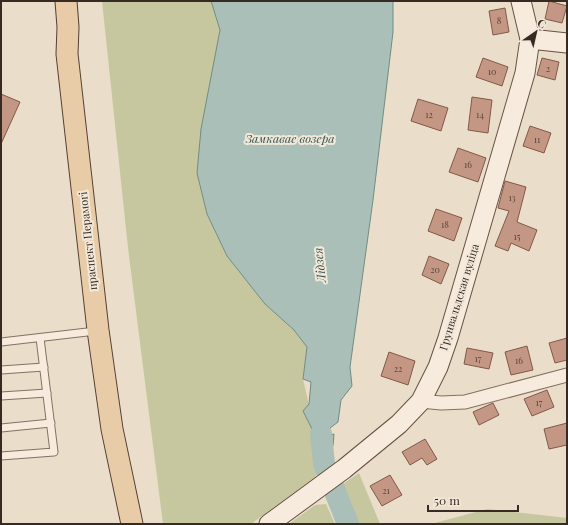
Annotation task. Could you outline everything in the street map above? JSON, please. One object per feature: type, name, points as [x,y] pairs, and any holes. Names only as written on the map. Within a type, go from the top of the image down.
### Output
[{"type":"main road","name":"праспект Перамогі","points":[[52,1],[56,28],[67,54]]},
{"type":"main road","name":"праспект Перамогі","points":[[66,1],[68,27],[67,54],[98,330],[112,429],[132,524]]},
{"type":"main road","name":"Грунвальдская вуліца","points":[[269,524],[344,469],[399,424],[421,401],[438,367],[448,338],[525,74],[530,39],[521,1]]},
{"type":"main road","points":[[530,39],[567,43]]},
{"type":"main road","name":"праспект Перамогі","points":[[112,429],[118,524]]},
{"type":"street","points":[[421,401],[441,403],[465,402],[567,375]]},
{"type":"lane","points":[[1,342],[98,330]]},
{"type":"lane","points":[[1,456],[54,452],[40,338]]},
{"type":"lane","points":[[1,370],[44,367]]},
{"type":"lane","points":[[1,396],[47,393]]},
{"type":"lane","points":[[1,428],[51,423]]},
{"type":"green space","points":[[102,1],[211,1],[220,30],[197,173],[207,214],[227,256],[265,304],[294,330],[307,347],[303,379],[309,405],[307,419],[319,443],[320,467],[315,477],[251,524],[163,524],[128,248]]},
{"type":"green space","points":[[359,473],[380,524],[353,524],[341,496],[340,486]]},
{"type":"green space","points":[[326,504],[335,524],[289,524],[315,505]]},
{"type":"green space","points":[[487,509],[567,518],[567,524],[431,524]]},
{"type":"water","name":"Замкавае возера","points":[[211,1],[393,1],[393,32],[373,200],[350,367],[352,386],[341,400],[338,422],[330,428],[330,435],[334,434],[333,446],[331,447],[331,459],[320,467],[319,443],[303,411],[309,404],[311,382],[303,379],[307,347],[294,330],[265,304],[227,256],[207,214],[197,173],[201,129],[220,30]]},
{"type":"building","points":[[549,1],[567,6],[562,23],[545,19]]},
{"type":"building","points":[[505,8],[509,32],[493,35],[489,11]]},
{"type":"building","points":[[483,58],[508,67],[502,86],[476,77]]},
{"type":"building","points":[[542,58],[559,62],[555,80],[537,75]]},
{"type":"building","points":[[1,94],[20,102],[1,144]]},
{"type":"building","points":[[472,97],[492,100],[488,133],[468,130]]},
{"type":"building","points":[[418,99],[448,108],[441,131],[411,121]]},
{"type":"building","points":[[530,126],[551,133],[544,153],[523,146]]},
{"type":"building","points":[[458,148],[486,158],[478,182],[449,172]]},
{"type":"building","points":[[505,181],[526,187],[517,222],[537,230],[529,251],[511,243],[508,251],[495,246],[509,211],[498,208]]},
{"type":"building","points":[[436,209],[462,218],[454,241],[428,231]]},
{"type":"building","points":[[429,256],[449,264],[441,284],[422,275]]},
{"type":"building","points":[[567,338],[567,360],[555,363],[549,343]]},
{"type":"building","points":[[527,346],[533,370],[511,375],[505,352]]},
{"type":"building","points":[[467,348],[493,353],[489,369],[464,364]]},
{"type":"building","points":[[389,352],[415,361],[408,385],[381,376]]},
{"type":"building","points":[[547,390],[554,407],[532,416],[524,399]]},
{"type":"building","points":[[493,403],[499,415],[479,425],[473,412]]},
{"type":"building","points":[[567,423],[567,445],[549,449],[544,429]]},
{"type":"building","points":[[425,439],[437,459],[427,465],[422,458],[410,465],[402,452]]},
{"type":"building","points":[[390,475],[402,495],[382,506],[370,486]]},
{"type":"waterway","name":"Лідзея","points":[[321,434],[324,464],[348,524]]}]
